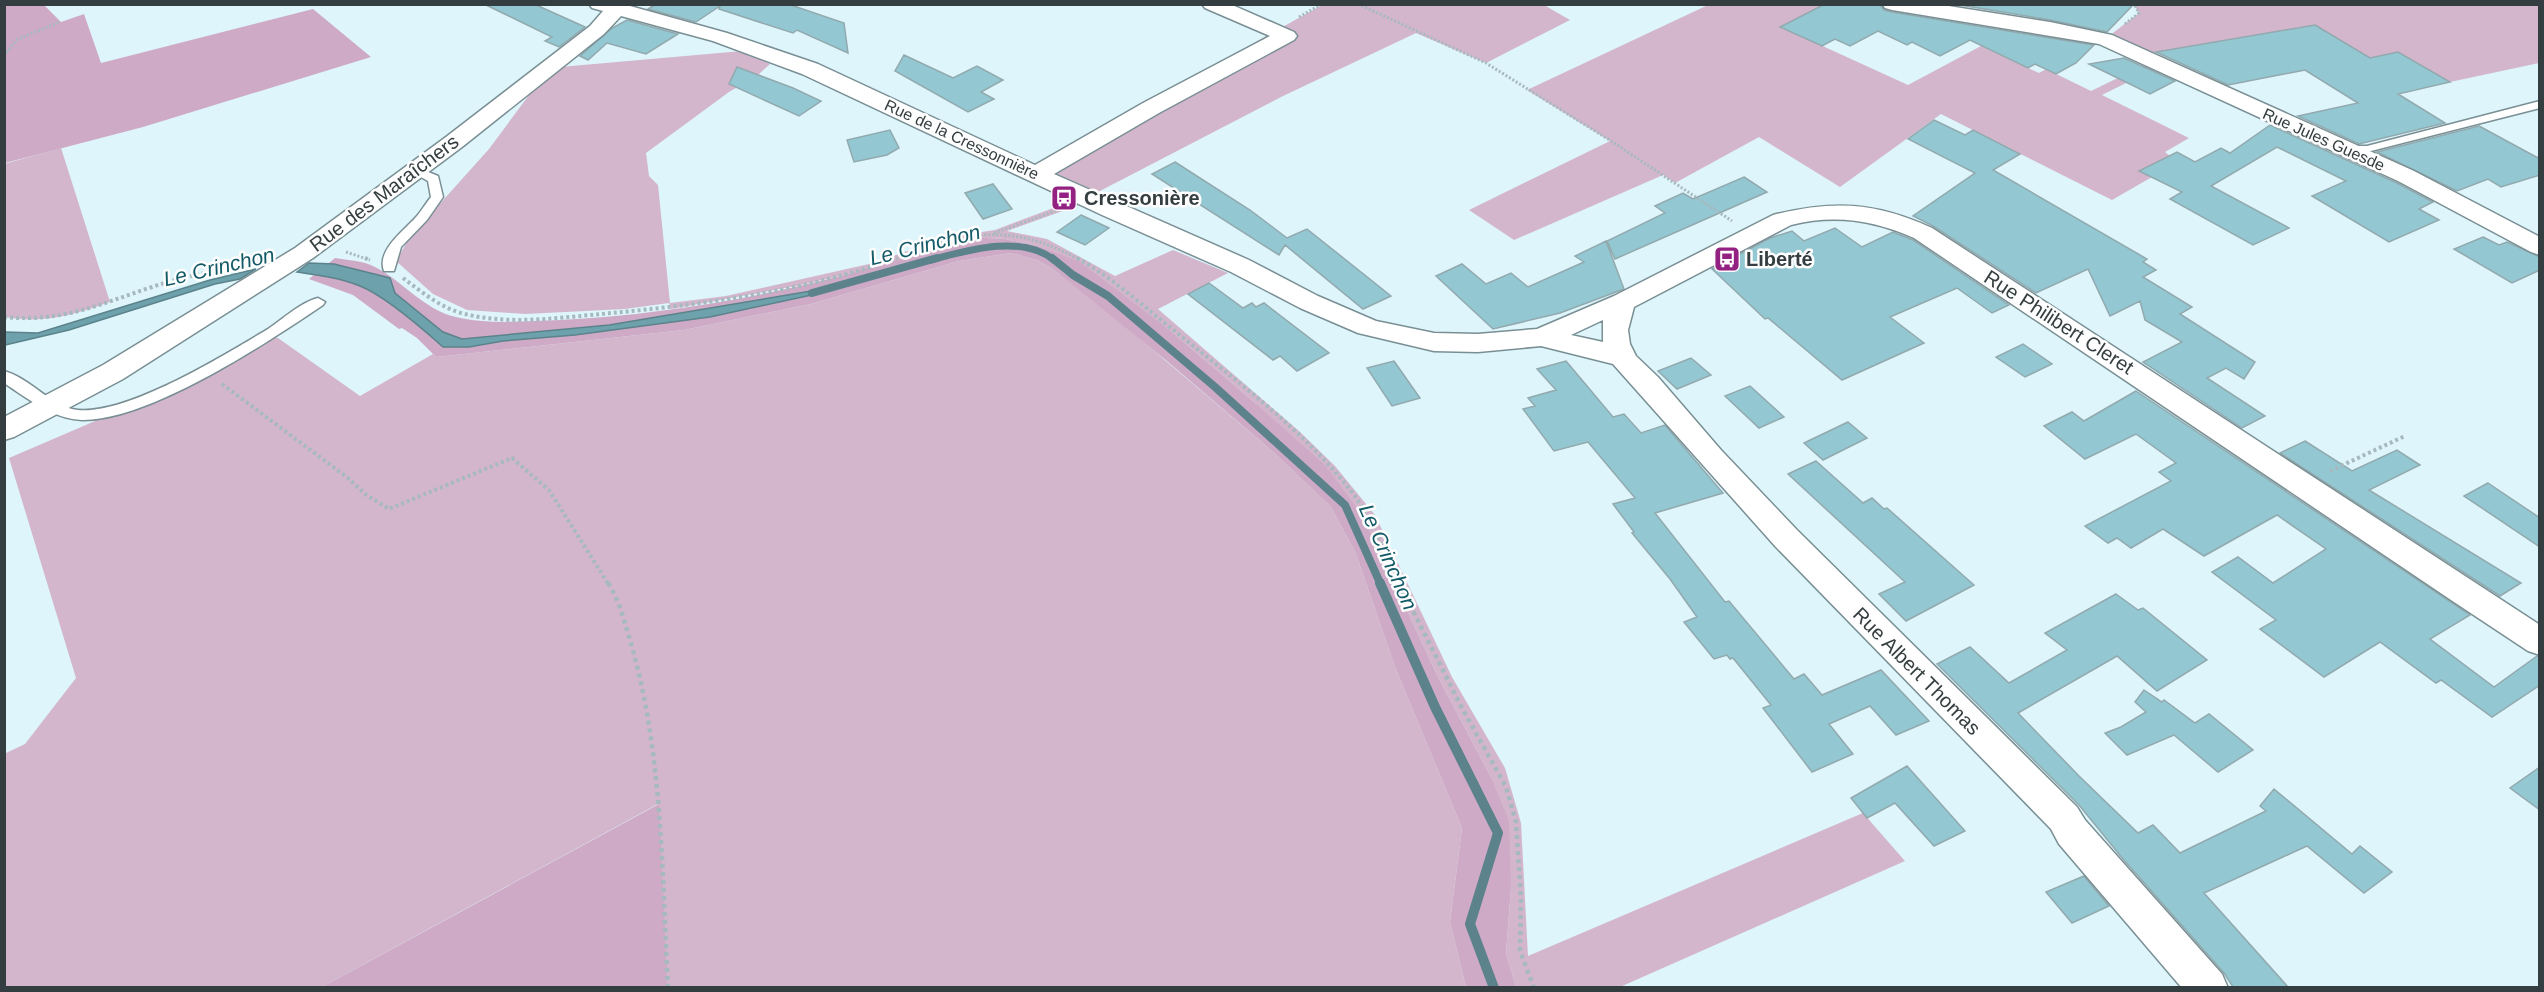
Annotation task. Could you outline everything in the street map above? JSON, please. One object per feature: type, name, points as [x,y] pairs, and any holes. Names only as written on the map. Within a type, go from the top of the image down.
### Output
[{"type":"street","points":[[1037,174],[1151,108],[1287,36],[1212,4]]},
{"type":"street","name":"Rue Jules Guesde","points":[[1892,4],[2071,31],[2105,39],[2406,177],[2540,247]]},
{"type":"street","name":"Rue de la Cressonnière","points":[[612,6],[708,33],[810,69],[1082,196],[1240,266],[1309,302],[1367,327],[1434,342],[1478,343],[1541,337]]},
{"type":"street","name":"Rue des Maraîchers","points":[[4,430],[113,372],[243,278],[304,253],[416,171],[597,30],[612,6]]},
{"type":"street","name":"Rue Philibert Cleret","points":[[1541,337],[1623,302],[1754,232],[1782,220],[1810,212],[1840,210],[1877,214],[1905,224],[1943,246],[2399,551],[2540,642]]},
{"type":"street","name":"Rue Albert Thomas","points":[[1623,302],[1615,326],[1615,339],[1623,358],[1650,386],[1672,416],[1798,552],[2064,818],[2072,832],[2208,987]]},
{"type":"street","name":"Rue Albert Thomas","points":[[1541,337],[1596,349],[1623,358]]},
{"type":"lane","points":[[2342,149],[2367,149],[2540,104]]},
{"type":"lane","points":[[389,268],[388,260],[400,240],[422,218],[437,197],[434,179],[416,171]]},
{"type":"lane","points":[[4,376],[51,405],[79,415],[101,416],[136,403],[200,373],[285,325],[318,302]]},
{"type":"path","points":[[1358,4],[1486,63],[1611,141],[1738,225],[1754,232]]},
{"type":"path","points":[[4,56],[16,40],[60,22]]},
{"type":"path","points":[[304,253],[339,250],[389,268],[428,297],[462,314],[520,318],[623,314],[730,297],[876,265],[959,238],[993,233],[1078,203],[1082,196]]},
{"type":"path","points":[[993,233],[1045,244],[1101,273],[1265,406],[1337,475],[1358,501],[1462,708],[1506,787],[1516,822],[1521,907],[1520,951],[1534,987]]},
{"type":"path","points":[[4,317],[27,321],[55,319],[153,287],[243,278]]},
{"type":"path","points":[[200,373],[225,386],[348,478],[365,494],[389,508],[512,458],[549,490],[618,599],[640,679],[659,804],[668,987]]},
{"type":"path","points":[[2302,484],[2405,436]]},
{"type":"shaded area","points":[[4,5],[44,5],[61,22],[84,14],[101,63],[313,9],[371,57],[143,127],[5,163]]},
{"type":"shaded area","points":[[1322,5],[1544,5],[1570,20],[1486,63],[1416,33],[1281,97],[1098,192],[1047,170],[1043,160]]},
{"type":"shaded area","points":[[1708,5],[1825,5],[1781,27],[1908,85],[1981,46],[2039,73],[2046,69],[2091,91],[2153,61],[2162,65],[2102,95],[2189,138],[2165,152],[2170,156],[2139,171],[2152,177],[2112,200],[1941,114],[1840,187],[1759,137],[1675,183],[1663,175],[1514,240],[1469,210],[1610,141],[1527,90]]},
{"type":"shaded area","points":[[2134,5],[2539,5],[2539,63],[2450,82],[2398,52],[2370,58],[2315,25],[2141,55],[2105,39],[2139,13]]},
{"type":"shaded area","points":[[742,51],[770,64],[758,75],[729,92],[646,153],[649,176],[658,185],[670,303],[726,296],[869,264],[949,237],[995,230],[1069,200],[1082,204],[1007,231],[1047,239],[1115,276],[1173,250],[1228,273],[1158,309],[1299,431],[1335,466],[1375,515],[1452,677],[1505,768],[1521,823],[1528,956],[1863,813],[1905,861],[1620,987],[1516,987],[1506,953],[1511,888],[1491,777],[1437,675],[1364,518],[1254,402],[1165,326],[1080,263],[1036,245],[1005,239],[969,237],[869,269],[796,286],[671,309],[669,303],[625,309],[525,314],[467,310],[433,294],[396,261],[410,237],[489,149],[529,95],[560,67]]},
{"type":"shaded area","points":[[61,148],[110,302],[46,319],[5,317],[4,164]]},
{"type":"shaded area","points":[[969,237],[1005,239],[1036,245],[1080,262],[1165,326],[1326,466],[1364,518],[1437,675],[1491,777],[1509,821],[1511,888],[1506,953],[1516,987],[1466,987],[1450,922],[1462,828],[1395,667],[1356,554],[1331,507],[1272,451],[1168,362],[1053,269],[1037,260],[1011,253],[959,261],[811,304],[684,330],[436,357],[417,338],[402,328],[399,329],[353,295],[309,279],[335,258],[356,261],[375,267],[424,302],[456,317],[494,322],[560,320],[637,314],[716,303],[832,278]]},
{"type":"shaded area","points":[[1011,253],[1037,260],[1053,269],[1113,316],[1272,451],[1331,507],[1356,554],[1395,667],[1462,828],[1450,922],[1466,987],[668,987],[658,804],[322,987],[5,987],[4,754],[25,744],[76,678],[9,458],[137,403],[268,335],[278,338],[360,396],[433,354],[436,357],[684,330],[811,304],[959,261]]},
{"type":"shaded area","points":[[659,804],[668,987],[322,987]]},
{"type":"water","points":[[309,263],[334,264],[390,278],[395,293],[443,332],[462,339],[609,325],[817,290],[830,291],[710,317],[469,347],[443,347],[403,314],[369,291],[337,279],[297,272]]},
{"type":"water","points":[[256,269],[240,279],[215,284],[69,330],[5,345],[5,332],[38,333],[210,280]]},
{"type":"building","points":[[534,4],[585,27],[559,47],[545,41],[552,37],[486,5]]},
{"type":"building","points":[[656,4],[788,4],[844,23],[848,53],[797,30],[793,33],[719,9],[720,6],[696,22],[648,9]]},
{"type":"building","points":[[1825,4],[1880,4],[1884,10],[1892,12],[2094,45],[2076,63],[2056,74],[2035,64],[2028,68],[1970,40],[1940,56],[1912,42],[1907,45],[1878,31],[1850,46],[1835,39],[1822,46],[1780,27]]},
{"type":"building","points":[[1954,4],[2134,4],[2107,32]]},
{"type":"building","points":[[627,20],[678,34],[646,54],[607,43],[588,60],[580,56],[612,28]]},
{"type":"building","points":[[2315,25],[2370,58],[2398,52],[2450,82],[2398,94],[2445,123],[2359,144],[2298,116],[2358,103],[2305,70],[2228,85],[2156,52]]},
{"type":"building","points":[[904,55],[953,78],[977,66],[1003,80],[981,92],[994,99],[968,112],[895,71]]},
{"type":"building","points":[[2124,58],[2175,81],[2150,94],[2089,64]]},
{"type":"building","points":[[737,67],[821,101],[799,116],[729,84]]},
{"type":"building","points":[[1934,120],[1965,135],[1973,130],[2020,154],[1993,170],[2147,259],[2143,262],[2156,270],[2143,277],[2192,307],[2180,314],[2255,362],[2244,379],[2226,368],[2207,378],[2265,416],[2242,428],[2143,362],[2182,342],[2145,320],[2140,301],[2110,316],[2088,269],[2036,293],[1933,226],[1913,216],[1975,173],[1908,139]]},
{"type":"building","points":[[2270,125],[2397,183],[2433,202],[2419,209],[2439,220],[2389,242],[2312,196],[2346,181],[2277,147],[2211,186],[2289,228],[2253,245],[2170,199],[2182,192],[2139,171],[2177,152],[2195,162],[2221,148],[2230,153]]},
{"type":"building","points":[[2479,126],[2540,159],[2540,175],[2501,187],[2488,179],[2457,191],[2377,152]]},
{"type":"building","points":[[890,130],[899,148],[887,155],[854,162],[847,140]]},
{"type":"building","points":[[1175,162],[1250,210],[1287,238],[1307,229],[1391,296],[1363,309],[1285,245],[1279,255],[1152,174]]},
{"type":"building","points":[[1744,177],[1767,192],[1615,259],[1607,241],[1665,213],[1655,206],[1683,193],[1693,199]]},
{"type":"building","points":[[993,184],[1012,209],[983,219],[965,193]]},
{"type":"building","points":[[1081,215],[1109,228],[1085,245],[1057,232]]},
{"type":"building","points":[[1835,228],[1862,247],[1893,232],[1913,240],[2009,305],[1992,313],[1957,288],[1890,317],[1924,343],[1842,380],[1768,318],[1765,319],[1712,269],[1770,238],[1792,231],[1804,241]]},
{"type":"building","points":[[2483,237],[2499,245],[2507,242],[2540,257],[2540,270],[2512,283],[2454,249]]},
{"type":"building","points":[[1606,241],[1624,289],[1560,313],[1493,329],[1436,276],[1462,264],[1486,284],[1511,273],[1528,287],[1584,262],[1575,256]]},
{"type":"building","points":[[1209,283],[1243,308],[1252,303],[1256,307],[1264,303],[1329,353],[1297,371],[1280,356],[1273,360],[1188,294]]},
{"type":"building","points":[[2023,344],[2052,364],[2025,377],[1996,357]]},
{"type":"building","points":[[1691,358],[1711,375],[1677,389],[1658,371]]},
{"type":"building","points":[[1394,361],[1420,398],[1392,406],[1367,368]]},
{"type":"building","points":[[1566,361],[1613,417],[1624,414],[1641,433],[1665,425],[1723,493],[1655,513],[1725,602],[1729,601],[1794,679],[1804,674],[1822,695],[1881,670],[1929,721],[1896,735],[1870,706],[1829,724],[1853,754],[1812,772],[1763,708],[1771,705],[1733,658],[1730,659],[1727,655],[1714,659],[1684,622],[1697,617],[1670,579],[1632,533],[1634,532],[1613,504],[1635,498],[1588,442],[1554,451],[1523,409],[1535,406],[1528,398],[1556,390],[1537,369]]},
{"type":"building","points":[[1750,386],[1784,417],[1759,428],[1725,396]]},
{"type":"building","points":[[2136,391],[2470,615],[2430,639],[2494,687],[2537,656],[2540,657],[2540,685],[2492,717],[2441,680],[2436,683],[2380,642],[2324,677],[2260,629],[2276,620],[2212,572],[2238,557],[2273,583],[2326,549],[2277,515],[2204,556],[2163,529],[2131,548],[2117,538],[2108,543],[2085,526],[2171,481],[2159,472],[2176,463],[2136,434],[2085,459],[2044,426],[2072,412],[2084,421]]},
{"type":"building","points":[[1848,422],[1867,438],[1823,460],[1804,443]]},
{"type":"building","points":[[2305,441],[2352,471],[2397,450],[2420,465],[2369,490],[2521,583],[2500,596],[2280,453]]},
{"type":"building","points":[[1816,461],[1863,503],[1872,498],[1884,509],[1887,508],[1974,585],[1906,621],[1879,594],[1905,582],[1788,474]]},
{"type":"building","points":[[2488,483],[2540,518],[2540,547],[2464,496]]},
{"type":"building","points":[[2116,594],[2138,610],[2143,608],[2207,660],[2157,691],[2117,656],[2018,713],[2079,776],[2138,833],[2153,825],[2180,853],[2266,811],[2260,806],[2274,789],[2352,854],[2360,846],[2392,872],[2364,893],[2307,846],[2204,893],[2288,987],[2233,987],[2224,973],[2123,859],[2079,805],[1937,664],[1970,647],[2009,683],[2067,650],[2045,633]]},
{"type":"building","points":[[2144,690],[2162,702],[2164,700],[2195,723],[2209,714],[2253,750],[2218,772],[2174,735],[2127,755],[2105,733],[2121,727],[2146,712],[2135,702]]},
{"type":"building","points":[[1907,766],[1965,831],[1934,846],[1895,803],[1867,818],[1851,798]]},
{"type":"building","points":[[2540,767],[2540,810],[2510,788]]},
{"type":"building","points":[[2084,876],[2109,906],[2072,923],[2046,892]]},
{"type":"waterway","name":"Le Crinchon","points":[[931,260],[994,246],[1026,248],[1041,252],[1054,260]]},
{"type":"waterway","name":"Le Crinchon","points":[[812,293],[937,258]]},
{"type":"waterway","name":"Le Crinchon","points":[[1052,258],[1073,275],[1108,296],[1215,387],[1345,505],[1381,585]]},
{"type":"waterway","name":"Le Crinchon","points":[[1380,583],[1435,707],[1498,833],[1470,924],[1494,988]]},
{"type":"place","name":"Cressonière","points":[[1064,198]]},
{"type":"place","name":"Liberté","points":[[1727,259]]}]
